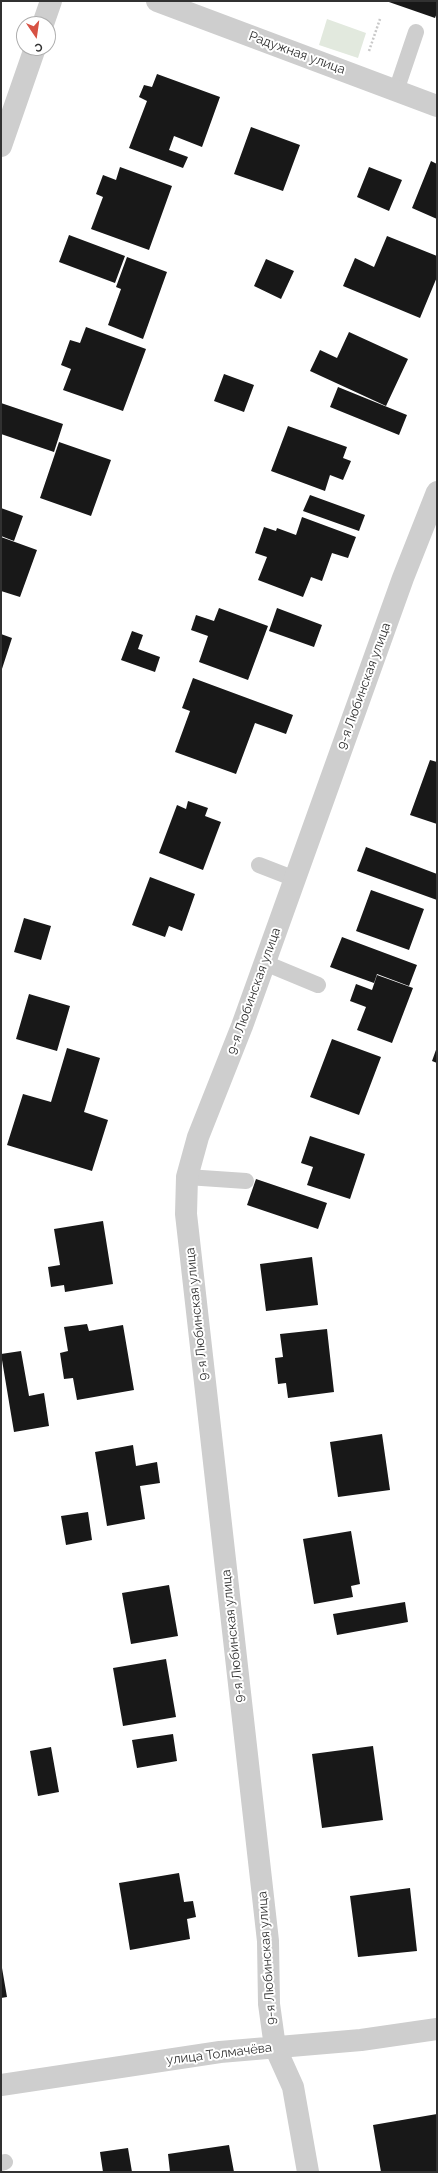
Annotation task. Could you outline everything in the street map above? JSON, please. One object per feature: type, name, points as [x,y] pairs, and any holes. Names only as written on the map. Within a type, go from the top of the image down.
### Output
[{"type":"street","points":[[46,16],[51,1]]},
{"type":"street","name":"Радужная улица","points":[[157,1],[437,106]]},
{"type":"street","points":[[1,146],[32,56]]},
{"type":"street","name":"9-я Любинская улица","points":[[308,2172],[293,2086],[275,2047],[269,2004],[268,1941],[186,1214],[187,1177],[198,1137],[265,963],[403,578],[437,492]]},
{"type":"street","name":"улица Толмачёва","points":[[1,2085],[220,2052],[361,2040],[437,2029]]},
{"type":"lane","points":[[396,91],[416,32]]},
{"type":"lane","points":[[259,865],[295,879]]},
{"type":"lane","points":[[265,963],[318,985]]},
{"type":"lane","points":[[187,1177],[246,1181]]},
{"type":"path","points":[[360,76],[380,19]]},
{"type":"shaded area","points":[[327,19],[366,33],[358,58],[319,45]]},
{"type":"building","points":[[386,1],[437,1],[437,13],[435,18]]},
{"type":"building","points":[[157,74],[220,97],[202,147],[174,136],[169,150],[188,157],[183,168],[129,148],[147,101],[139,97],[144,85],[152,87]]},
{"type":"building","points":[[251,127],[300,145],[283,191],[234,174]]},
{"type":"building","points":[[431,161],[437,164],[437,219],[412,208]]},
{"type":"building","points":[[120,167],[172,186],[149,250],[91,229],[103,197],[96,194],[103,175],[116,180]]},
{"type":"building","points":[[369,167],[402,180],[389,211],[357,197]]},
{"type":"building","points":[[69,235],[125,256],[115,283],[59,262]]},
{"type":"building","points":[[387,236],[437,256],[437,277],[420,318],[343,286],[355,258],[374,267]]},
{"type":"building","points":[[127,257],[167,272],[143,339],[108,325],[121,289],[116,287]]},
{"type":"building","points":[[266,259],[294,271],[281,299],[254,286]]},
{"type":"building","points":[[86,327],[146,349],[123,411],[63,390],[71,369],[61,365],[70,340],[80,343]]},
{"type":"building","points":[[349,332],[408,359],[386,406],[310,371],[320,350],[337,358]]},
{"type":"building","points":[[224,374],[254,385],[244,412],[214,401]]},
{"type":"building","points":[[338,387],[407,415],[399,435],[330,407]]},
{"type":"building","points":[[1,403],[63,424],[54,452],[1,434]]},
{"type":"building","points":[[288,426],[347,447],[343,458],[351,461],[343,480],[330,475],[325,491],[271,471]]},
{"type":"building","points":[[59,442],[111,460],[91,516],[40,498]]},
{"type":"building","points":[[310,495],[365,515],[359,531],[303,511]]},
{"type":"building","points":[[1,508],[23,516],[14,541],[1,536]]},
{"type":"building","points":[[302,517],[356,537],[348,558],[332,553],[322,581],[311,577],[303,597],[258,580],[267,557],[255,553],[264,527],[276,531],[277,528],[296,535]]},
{"type":"building","points":[[1,537],[37,550],[20,597],[1,591]]},
{"type":"building","points":[[219,608],[268,626],[248,680],[199,662],[208,636],[191,630],[196,615],[214,621]]},
{"type":"building","points":[[277,608],[322,625],[314,647],[269,631]]},
{"type":"building","points":[[132,631],[143,635],[138,649],[160,657],[155,672],[121,660]]},
{"type":"building","points":[[1,634],[12,638],[1,672]]},
{"type":"building","points":[[193,678],[293,715],[286,734],[255,723],[236,774],[175,752],[190,711],[182,708]]},
{"type":"building","points":[[430,760],[437,762],[437,824],[410,815]]},
{"type":"building","points":[[188,801],[208,808],[205,816],[221,822],[203,870],[159,853],[177,805],[186,809]]},
{"type":"building","points":[[366,847],[437,874],[437,900],[357,871]]},
{"type":"building","points":[[150,877],[195,894],[182,931],[169,926],[165,937],[132,925]]},
{"type":"building","points":[[371,890],[424,909],[409,950],[356,931]]},
{"type":"building","points":[[24,918],[51,926],[41,960],[14,952]]},
{"type":"building","points":[[342,937],[417,965],[409,986],[377,974],[374,983],[330,967]]},
{"type":"building","points":[[377,975],[413,988],[392,1043],[357,1030],[366,1007],[350,1001],[356,984],[372,990]]},
{"type":"building","points":[[29,994],[70,1006],[57,1051],[16,1039]]},
{"type":"building","points":[[332,1039],[381,1057],[359,1115],[310,1097]]},
{"type":"building","points":[[437,1047],[437,1063],[432,1061]]},
{"type":"building","points":[[67,1048],[100,1058],[84,1112],[108,1120],[92,1171],[7,1145],[23,1094],[51,1102]]},
{"type":"building","points":[[310,1136],[365,1154],[350,1199],[307,1185],[313,1167],[301,1163]]},
{"type":"building","points":[[256,1179],[327,1203],[318,1229],[247,1205]]},
{"type":"building","points":[[103,1221],[113,1284],[65,1292],[64,1285],[51,1287],[48,1267],[60,1265],[54,1229]]},
{"type":"building","points":[[312,1257],[318,1305],[266,1311],[260,1264]]},
{"type":"building","points":[[87,1324],[89,1331],[123,1325],[134,1390],[77,1400],[73,1378],[64,1379],[60,1353],[68,1351],[64,1327]]},
{"type":"building","points":[[327,1329],[334,1392],[288,1398],[286,1383],[278,1384],[275,1358],[283,1357],[280,1334]]},
{"type":"building","points":[[21,1351],[29,1396],[44,1393],[49,1426],[14,1432],[1,1354]]},
{"type":"building","points":[[382,1434],[390,1490],[338,1497],[330,1442]]},
{"type":"building","points":[[133,1445],[136,1466],[157,1462],[160,1483],[140,1486],[145,1519],[107,1526],[95,1452]]},
{"type":"building","points":[[88,1512],[92,1540],[66,1545],[61,1516]]},
{"type":"building","points":[[351,1531],[360,1584],[351,1586],[353,1597],[314,1604],[303,1539]]},
{"type":"building","points":[[169,1585],[178,1636],[131,1644],[122,1593]]},
{"type":"building","points":[[405,1602],[408,1622],[337,1635],[333,1614]]},
{"type":"building","points":[[166,1659],[176,1717],[123,1726],[113,1668]]},
{"type":"building","points":[[173,1734],[177,1761],[137,1768],[132,1740]]},
{"type":"building","points":[[373,1746],[383,1820],[322,1828],[312,1754]]},
{"type":"building","points":[[51,1747],[59,1792],[38,1796],[30,1751]]},
{"type":"building","points":[[179,1873],[184,1902],[193,1901],[196,1917],[187,1919],[190,1939],[130,1950],[119,1883]]},
{"type":"building","points":[[410,1888],[417,1951],[358,1957],[350,1896]]},
{"type":"building","points":[[2,1968],[7,1997],[1,1998],[1,1969]]},
{"type":"building","points":[[437,2114],[437,2172],[381,2172],[373,2125]]},
{"type":"building","points":[[229,2145],[234,2172],[170,2172],[168,2154]]},
{"type":"building","points":[[128,2148],[132,2172],[103,2172],[100,2152]]}]
